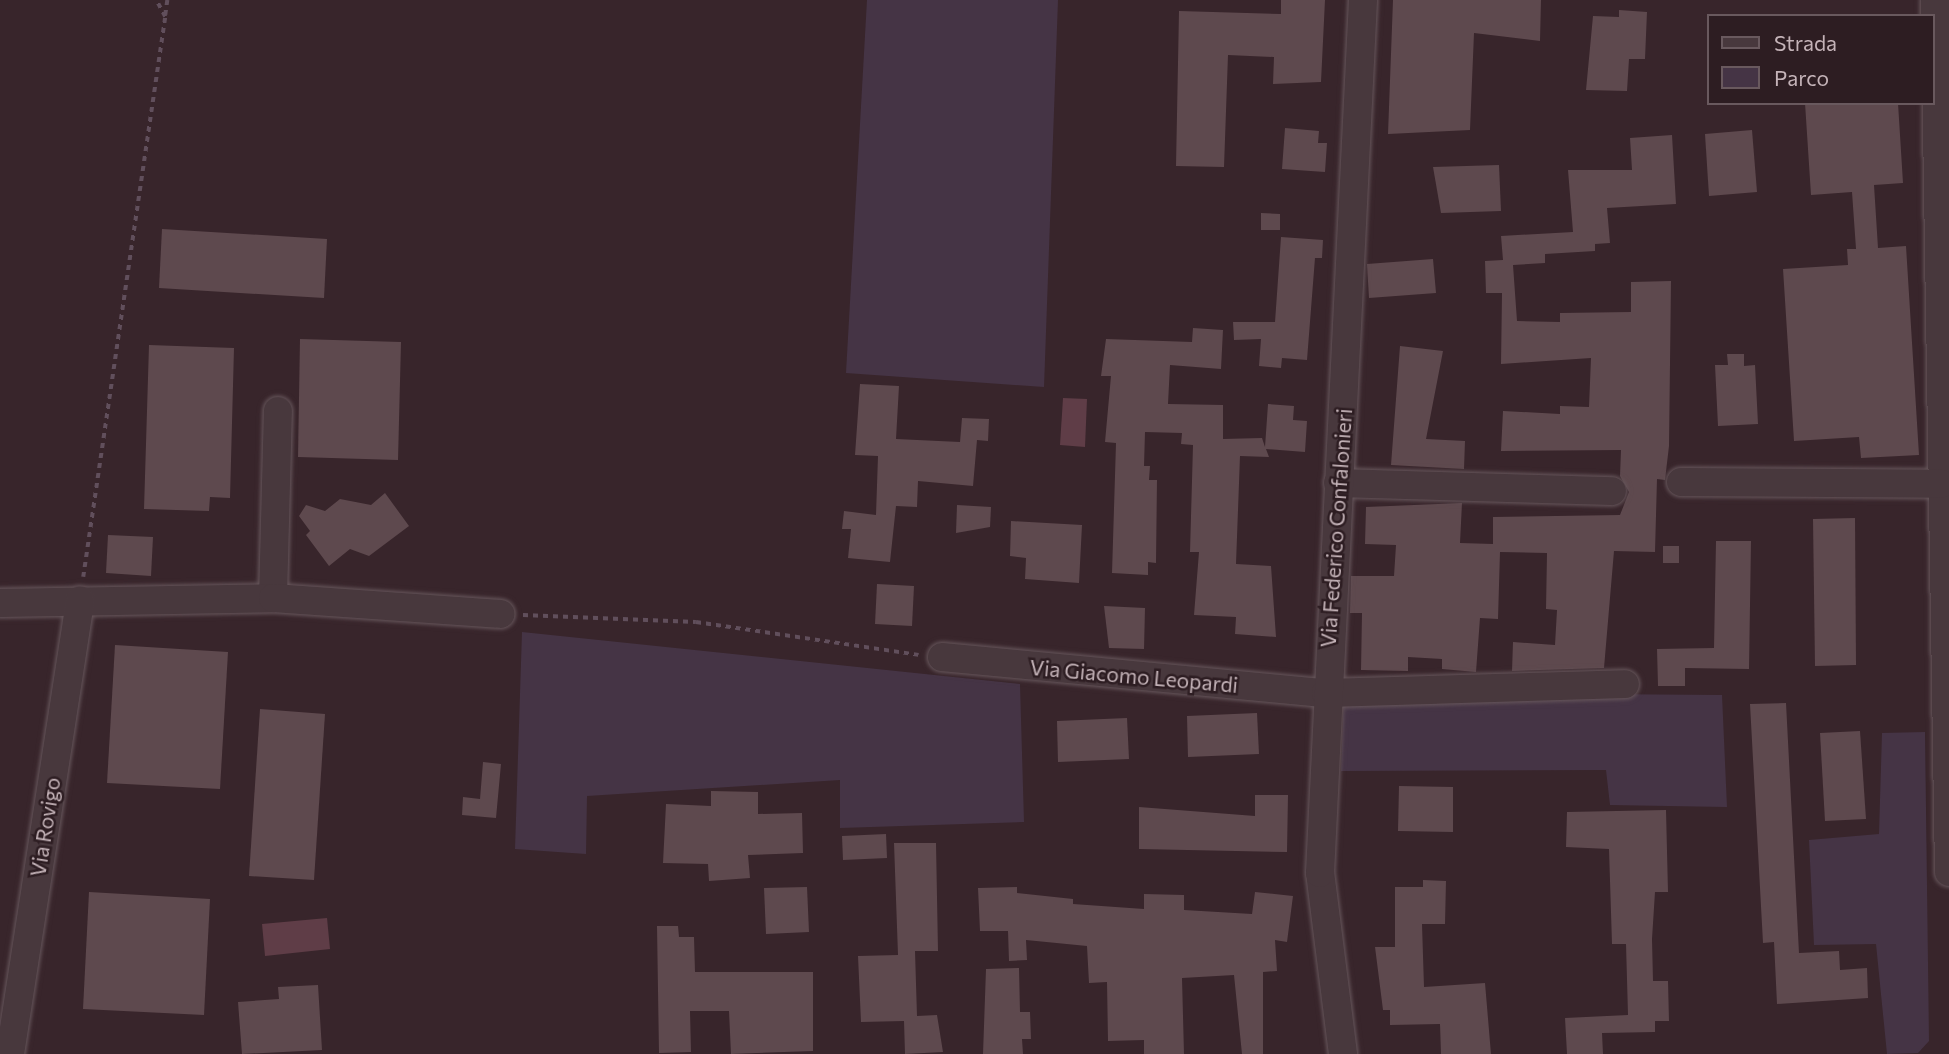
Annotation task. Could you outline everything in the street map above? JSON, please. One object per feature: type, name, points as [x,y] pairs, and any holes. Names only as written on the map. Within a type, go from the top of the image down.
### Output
[{"type":"street","name":"Via Federico Confalonieri","points":[[1343,1054],[1320,873],[1326,693],[1363,0]]},
{"type":"street","points":[[1935,0],[1942,67],[1941,484],[1949,872]]},
{"type":"street","points":[[273,598],[278,411]]},
{"type":"street","points":[[1681,482],[1941,484]]},
{"type":"street","points":[[1338,483],[1612,491]]},
{"type":"street","points":[[0,603],[273,598],[500,614]]},
{"type":"street","name":"Via Rovigo","points":[[10,1054],[80,600]]},
{"type":"street","name":"Via Giacomo Leopardi","points":[[942,657],[1326,693],[1625,684]]},
{"type":"path","points":[[156,0],[165,17]]},
{"type":"path","points":[[80,600],[167,0]]},
{"type":"path","points":[[500,614],[696,622],[942,657]]},
{"type":"green space","points":[[867,0],[1058,0],[1044,387],[846,373]]},
{"type":"green space","points":[[522,632],[1020,684],[1024,822],[840,828],[840,780],[587,796],[586,854],[515,849]]},
{"type":"green space","points":[[1344,692],[1722,695],[1727,807],[1610,805],[1606,770],[1341,771]]},
{"type":"green space","points":[[1925,732],[1929,1041],[1918,1053],[1887,1054],[1876,944],[1814,945],[1809,840],[1879,834],[1882,733]]},
{"type":"shaded area","points":[[1063,398],[1087,399],[1085,447],[1060,445]]},
{"type":"shaded area","points":[[327,918],[330,949],[265,956],[262,924]]},
{"type":"building","points":[[1281,0],[1325,0],[1321,82],[1273,84],[1274,57],[1228,55],[1224,167],[1176,166],[1179,11],[1281,14]]},
{"type":"building","points":[[1393,0],[1541,0],[1540,41],[1474,33],[1470,130],[1388,134]]},
{"type":"building","points":[[1619,10],[1647,12],[1645,59],[1629,59],[1627,91],[1586,90],[1593,16],[1619,17]]},
{"type":"building","points":[[1805,105],[1898,105],[1903,183],[1874,185],[1878,248],[1906,246],[1919,455],[1861,458],[1859,437],[1794,441],[1783,269],[1848,265],[1847,249],[1856,249],[1852,192],[1811,195]]},
{"type":"building","points":[[1285,128],[1319,131],[1318,143],[1327,143],[1325,172],[1282,169]]},
{"type":"building","points":[[1752,130],[1757,192],[1709,196],[1705,134]]},
{"type":"building","points":[[1672,135],[1676,204],[1607,208],[1610,243],[1595,244],[1595,251],[1545,254],[1545,263],[1513,265],[1517,321],[1560,322],[1560,313],[1631,312],[1631,282],[1671,281],[1669,446],[1665,480],[1657,479],[1655,552],[1614,551],[1604,668],[1512,671],[1513,642],[1555,645],[1557,610],[1546,609],[1547,553],[1500,552],[1498,619],[1480,618],[1476,672],[1442,669],[1442,659],[1408,657],[1408,671],[1361,670],[1362,613],[1350,613],[1351,576],[1394,576],[1396,545],[1365,544],[1366,507],[1462,503],[1460,543],[1493,544],[1493,517],[1620,515],[1629,492],[1620,476],[1621,450],[1501,451],[1503,411],[1560,414],[1560,406],[1589,407],[1591,358],[1501,364],[1502,293],[1486,293],[1485,261],[1503,260],[1501,236],[1573,232],[1568,170],[1632,170],[1630,138]]},
{"type":"building","points":[[1499,165],[1501,211],[1441,213],[1433,167]]},
{"type":"building","points":[[1261,213],[1280,214],[1280,230],[1261,230]]},
{"type":"building","points":[[162,229],[327,239],[324,298],[159,288]]},
{"type":"building","points":[[1281,237],[1323,240],[1322,258],[1315,258],[1307,360],[1282,358],[1281,368],[1259,366],[1261,339],[1234,340],[1233,322],[1275,322]]},
{"type":"building","points":[[1433,259],[1436,293],[1369,298],[1367,264]]},
{"type":"building","points":[[1193,328],[1223,330],[1221,369],[1170,365],[1168,404],[1223,405],[1223,439],[1262,438],[1265,447],[1268,404],[1294,406],[1293,420],[1307,421],[1305,452],[1266,449],[1269,457],[1240,456],[1236,564],[1271,566],[1276,637],[1235,634],[1236,617],[1194,615],[1199,552],[1190,552],[1193,445],[1181,444],[1182,433],[1145,432],[1144,466],[1150,466],[1149,480],[1157,480],[1156,563],[1148,562],[1148,575],[1112,573],[1116,443],[1105,442],[1111,376],[1101,376],[1106,339],[1192,342]]},
{"type":"building","points":[[300,339],[401,342],[398,460],[298,457]]},
{"type":"building","points":[[149,345],[234,348],[230,498],[210,497],[209,511],[144,509]]},
{"type":"building","points":[[1400,346],[1443,351],[1426,439],[1465,441],[1464,469],[1391,465]]},
{"type":"building","points":[[1727,354],[1744,354],[1744,366],[1755,365],[1758,424],[1718,426],[1715,365],[1728,365]]},
{"type":"building","points":[[860,384],[899,386],[896,439],[960,442],[962,418],[989,419],[988,441],[977,440],[973,486],[918,481],[917,507],[896,506],[890,562],[848,558],[851,529],[842,529],[844,511],[876,515],[878,456],[855,455]]},
{"type":"building","points":[[385,493],[409,526],[369,556],[350,549],[329,566],[306,535],[310,531],[299,516],[306,505],[325,511],[340,499],[371,505]]},
{"type":"building","points":[[957,505],[991,507],[990,527],[956,533]]},
{"type":"building","points":[[1855,518],[1856,665],[1815,666],[1813,519]]},
{"type":"building","points":[[1011,521],[1082,525],[1079,583],[1025,579],[1026,558],[1010,556]]},
{"type":"building","points":[[108,535],[153,537],[151,576],[106,573]]},
{"type":"building","points":[[1716,541],[1751,541],[1749,669],[1685,668],[1685,686],[1658,686],[1657,649],[1714,648]]},
{"type":"building","points":[[1663,546],[1679,546],[1679,563],[1663,563]]},
{"type":"building","points":[[877,584],[914,586],[912,626],[875,624]]},
{"type":"building","points":[[1104,606],[1145,608],[1144,649],[1109,648]]},
{"type":"building","points":[[115,645],[228,652],[220,789],[107,783]]},
{"type":"building","points":[[1786,703],[1799,953],[1839,951],[1840,970],[1867,968],[1868,998],[1777,1004],[1774,942],[1763,943],[1750,704]]},
{"type":"building","points":[[260,709],[325,714],[314,880],[249,876]]},
{"type":"building","points":[[1257,713],[1259,754],[1188,757],[1187,716]]},
{"type":"building","points":[[1127,718],[1129,759],[1058,762],[1057,721]]},
{"type":"building","points":[[1860,731],[1866,819],[1825,821],[1820,733]]},
{"type":"building","points":[[483,762],[501,764],[496,818],[462,815],[463,797],[480,799]]},
{"type":"building","points":[[1399,786],[1453,787],[1453,832],[1398,831]]},
{"type":"building","points":[[711,791],[758,792],[758,814],[802,813],[803,853],[748,855],[750,878],[709,881],[708,864],[663,863],[666,804],[711,806]]},
{"type":"building","points":[[1255,795],[1288,795],[1287,852],[1139,849],[1139,807],[1255,816]]},
{"type":"building","points":[[1666,810],[1668,892],[1655,892],[1652,939],[1653,981],[1668,981],[1669,1021],[1655,1021],[1655,1032],[1602,1033],[1603,1054],[1567,1054],[1565,1018],[1628,1015],[1626,944],[1612,944],[1609,849],[1566,847],[1567,812]]},
{"type":"building","points":[[886,834],[887,858],[843,860],[842,836]]},
{"type":"building","points":[[894,843],[936,843],[938,951],[915,951],[917,1016],[937,1015],[943,1052],[905,1054],[904,1021],[861,1022],[858,956],[898,955]]},
{"type":"building","points":[[1423,880],[1446,881],[1445,924],[1422,924],[1424,987],[1485,983],[1491,1054],[1441,1054],[1440,1024],[1390,1025],[1390,1010],[1383,1010],[1375,947],[1395,947],[1395,887],[1423,887]]},
{"type":"building","points":[[807,887],[809,932],[766,934],[764,888]]},
{"type":"building","points":[[1017,887],[1017,893],[1073,899],[1073,904],[1144,909],[1144,894],[1184,895],[1184,910],[1252,914],[1255,892],[1293,896],[1287,942],[1275,940],[1277,971],[1263,972],[1263,1054],[1242,1054],[1234,975],[1182,978],[1184,1054],[1144,1054],[1144,1040],[1108,1041],[1107,982],[1089,983],[1087,946],[1026,940],[1027,960],[1009,961],[1008,931],[980,931],[978,888]]},
{"type":"building","points":[[89,892],[210,899],[204,1015],[83,1009]]},
{"type":"building","points":[[657,926],[678,926],[679,937],[694,937],[695,972],[813,972],[813,1051],[731,1054],[729,1011],[690,1011],[691,1052],[659,1053]]},
{"type":"building","points":[[1019,968],[1020,1012],[1030,1012],[1031,1039],[1022,1039],[1023,1054],[983,1054],[986,969]]},
{"type":"building","points":[[318,985],[322,1050],[242,1054],[238,1002],[279,999],[278,987]]}]
